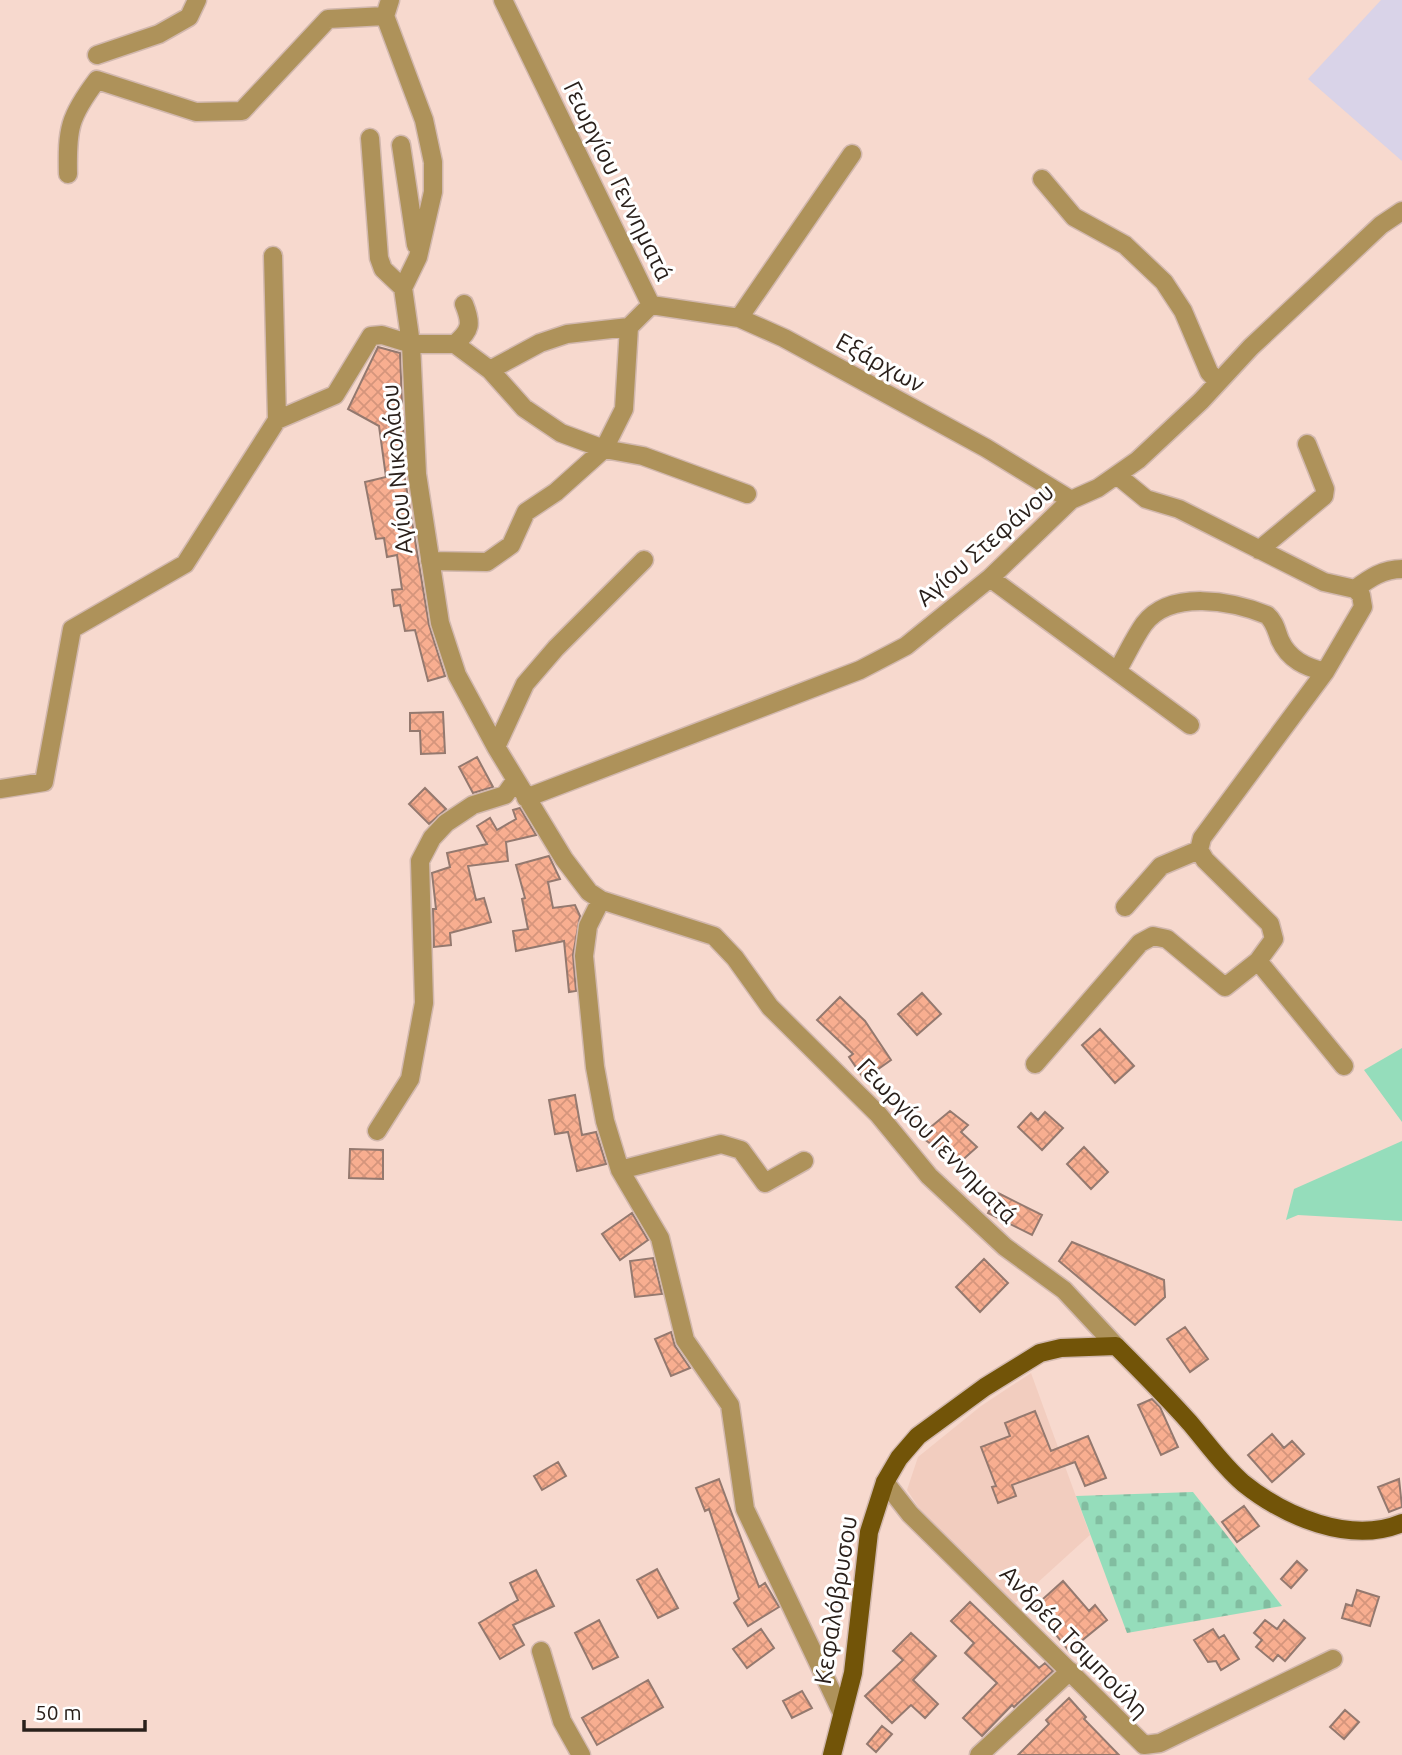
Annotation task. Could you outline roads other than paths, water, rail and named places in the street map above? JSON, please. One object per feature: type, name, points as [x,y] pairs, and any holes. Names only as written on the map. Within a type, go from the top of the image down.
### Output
[{"type":"main road","name":"Κεφαλόβρυσου","points":[[832,1755],[860,1629],[869,1532],[885,1482],[918,1436],[1021,1364],[1040,1353],[1060,1348],[1116,1346]]},
{"type":"main road","name":"Γεωργίου Γεννηματά","points":[[1116,1346],[1237,1477],[1265,1498],[1299,1516],[1345,1529],[1373,1531],[1402,1523]]},
{"type":"street","points":[[97,55],[159,34],[189,17],[197,0]]},
{"type":"street","name":"Γεωργίου Γεννηματά","points":[[503,0],[651,305],[629,327]]},
{"type":"street","points":[[68,174],[67,135],[76,108],[97,80],[196,112],[242,111],[328,19],[388,8],[424,120],[433,162],[433,192],[418,257],[403,288],[383,269],[379,258],[370,138]]},
{"type":"street","points":[[401,145],[418,257]]},
{"type":"street","points":[[739,318],[852,154]]},
{"type":"street","points":[[1042,179],[1074,217],[1125,246],[1164,282],[1182,311],[1209,372],[1217,381]]},
{"type":"street","name":"Αγίου Στεφάνου","points":[[526,798],[860,670],[906,646],[990,579],[1070,500],[1118,476],[1165,435],[1217,381],[1381,225],[1402,211]]},
{"type":"street","points":[[0,789],[44,782],[72,629],[185,564],[277,419],[273,256]]},
{"type":"street","name":"Αγίου Νικολάου","points":[[403,288],[411,344],[417,474],[440,623],[450,657],[496,747],[526,798],[577,877],[589,892],[601,900]]},
{"type":"street","points":[[455,344],[469,332],[471,322],[464,304]]},
{"type":"street","name":"Εξάρχων","points":[[651,305],[739,318],[784,338],[986,448],[1070,500]]},
{"type":"street","points":[[430,561],[487,562],[511,545],[526,512],[556,492],[604,449],[624,410],[629,327],[567,334],[540,343],[490,370]]},
{"type":"street","points":[[277,419],[335,395],[371,335],[382,335],[411,344],[455,344],[490,370],[524,408],[561,433],[604,449],[643,456],[747,494]]},
{"type":"street","points":[[1259,550],[1324,496],[1325,489],[1307,444]]},
{"type":"street","points":[[1035,1064],[1140,943],[1153,936],[1167,939],[1225,987],[1258,961],[1274,939],[1270,924],[1205,860],[1199,850],[1202,838],[1325,673],[1363,610],[1362,595],[1355,589],[1324,582],[1180,509],[1140,496],[1118,476]]},
{"type":"street","points":[[496,747],[525,684],[556,648],[645,560]]},
{"type":"street","points":[[1355,589],[1372,576],[1391,569],[1402,569]]},
{"type":"street","points":[[990,579],[1190,725]]},
{"type":"street","points":[[1117,671],[1145,622],[1168,605],[1205,601],[1267,615],[1273,620],[1282,644],[1295,660],[1325,673]]},
{"type":"street","points":[[377,1131],[410,1079],[424,1003],[420,861],[432,838],[446,823],[473,805],[505,795],[515,780]]},
{"type":"street","points":[[1125,906],[1161,866],[1199,850]]},
{"type":"street","points":[[601,900],[588,926],[584,956],[595,1068],[605,1121],[620,1170],[660,1238],[685,1340],[730,1405],[745,1509],[842,1713]]},
{"type":"street","name":"Γεωργίου Γεννηματά","points":[[601,900],[714,936],[735,958],[770,1007],[878,1114],[929,1176],[1005,1247],[1064,1290],[1116,1346]]},
{"type":"street","points":[[1258,961],[1344,1066]]},
{"type":"street","points":[[620,1170],[721,1144],[741,1150],[765,1183],[804,1161]]},
{"type":"street","name":"Ανδρέα Τσιμπούλη","points":[[885,1482],[911,1514],[1149,1750],[1332,1660]]},
{"type":"street","points":[[541,1651],[562,1721],[581,1755]]},
{"type":"street","points":[[979,1755],[1070,1671]]}]
